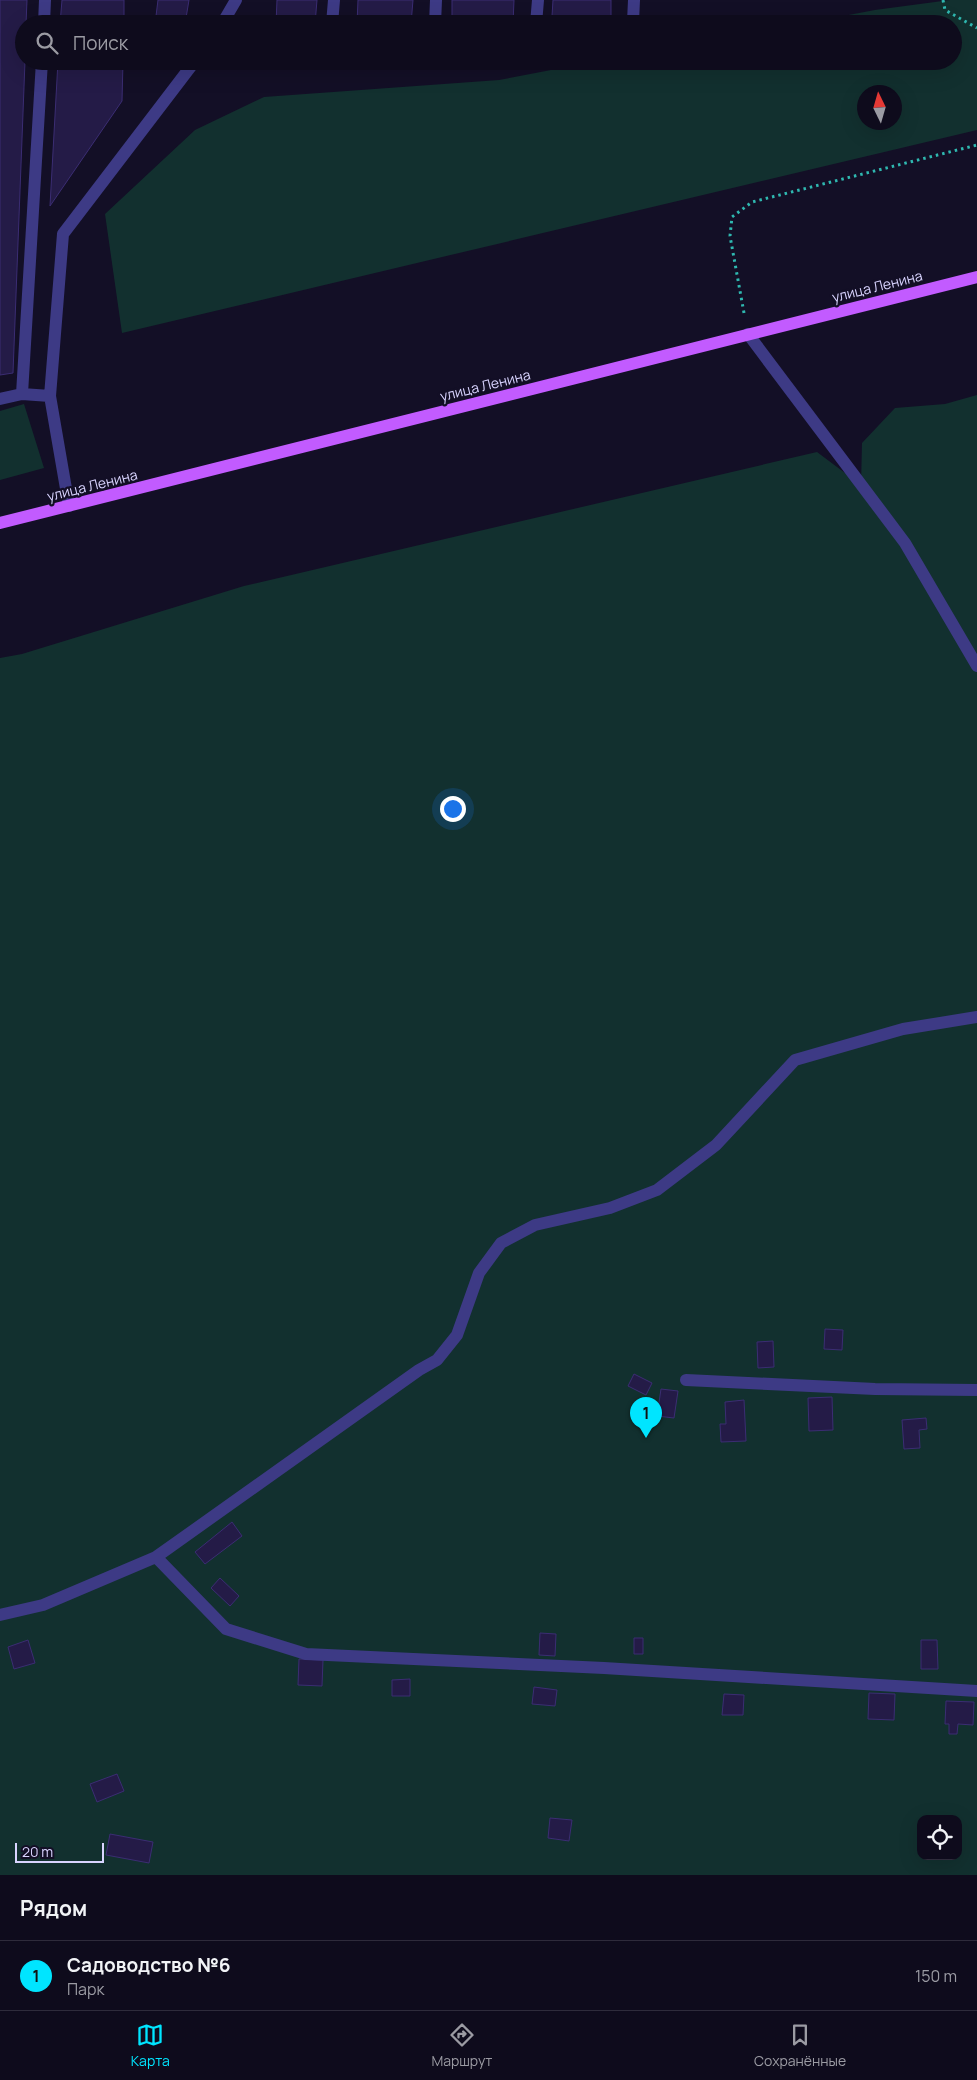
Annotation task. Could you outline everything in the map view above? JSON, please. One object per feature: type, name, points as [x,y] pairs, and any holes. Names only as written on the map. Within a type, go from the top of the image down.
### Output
[{"type":"main road","name":"улица Ленина","points":[[0,523],[977,277]]},
{"type":"lane","points":[[45,15],[46,0]]},
{"type":"lane","points":[[227,15],[236,0]]},
{"type":"lane","points":[[333,15],[334,0]]},
{"type":"lane","points":[[435,15],[436,0]]},
{"type":"lane","points":[[537,15],[538,0]]},
{"type":"lane","points":[[633,15],[634,0]]},
{"type":"lane","points":[[22,394],[41,70]]},
{"type":"lane","points":[[68,506],[50,396],[63,234],[188,70]]},
{"type":"lane","points":[[748,334],[904,543],[977,666]]},
{"type":"lane","points":[[0,399],[22,394],[50,396]]},
{"type":"lane","points":[[0,1615],[44,1605],[156,1557],[419,1370],[437,1360],[457,1335],[479,1273],[501,1243],[535,1225],[610,1208],[657,1190],[716,1146],[795,1060],[903,1029],[977,1017]]},
{"type":"lane","points":[[686,1380],[875,1389],[977,1390]]},
{"type":"lane","points":[[156,1557],[226,1629],[306,1654],[604,1668],[977,1691]]},
{"type":"path","points":[[943,0],[946,10],[955,15]]},
{"type":"path","points":[[962,19],[977,28]]},
{"type":"path","points":[[748,334],[730,236],[732,217],[752,202],[977,145]]},
{"type":"green space","points":[[950,0],[977,0],[977,130],[122,333],[105,214],[195,130],[264,97],[499,80],[551,70],[962,70],[962,15],[849,15]]},
{"type":"green space","points":[[977,395],[977,1875],[0,1875],[0,658],[22,654],[244,586],[817,452],[861,485],[862,443],[895,408],[945,404]]},
{"type":"green space","points":[[24,404],[44,468],[0,480],[0,411]]},
{"type":"building","points":[[0,0],[27,0],[26,15],[15,15],[15,70],[25,70],[13,373],[0,375]]},
{"type":"building","points":[[62,0],[124,0],[124,15],[61,15]]},
{"type":"building","points":[[158,0],[189,0],[186,15],[156,15]]},
{"type":"building","points":[[277,0],[317,0],[316,15],[276,15]]},
{"type":"building","points":[[358,0],[413,0],[412,15],[357,15]]},
{"type":"building","points":[[452,0],[514,0],[513,15],[452,15]]},
{"type":"building","points":[[553,0],[611,0],[611,15],[552,15]]},
{"type":"building","points":[[58,70],[123,70],[122,101],[50,206]]},
{"type":"building","points":[[825,1329],[843,1330],[842,1350],[824,1349]]},
{"type":"building","points":[[773,1341],[774,1367],[758,1368],[757,1342]]},
{"type":"building","points":[[634,1374],[652,1383],[646,1395],[628,1386]]},
{"type":"building","points":[[661,1389],[678,1391],[674,1418],[657,1416]]},
{"type":"building","points":[[832,1397],[833,1430],[809,1431],[808,1398]]},
{"type":"building","points":[[744,1400],[746,1441],[721,1442],[720,1424],[726,1424],[725,1402]]},
{"type":"building","points":[[926,1418],[927,1429],[919,1430],[920,1448],[904,1449],[902,1420]]},
{"type":"building","points":[[232,1522],[242,1536],[205,1564],[195,1552]]},
{"type":"building","points":[[220,1578],[239,1596],[230,1606],[211,1588]]},
{"type":"building","points":[[540,1633],[556,1634],[555,1656],[539,1655]]},
{"type":"building","points":[[634,1638],[643,1638],[643,1654],[634,1654]]},
{"type":"building","points":[[28,1640],[35,1663],[14,1669],[8,1647]]},
{"type":"building","points":[[921,1640],[937,1640],[938,1669],[921,1669]]},
{"type":"building","points":[[299,1659],[323,1660],[322,1686],[298,1685]]},
{"type":"building","points":[[410,1679],[410,1696],[392,1696],[392,1680]]},
{"type":"building","points":[[534,1687],[557,1690],[555,1706],[532,1704]]},
{"type":"building","points":[[869,1693],[895,1694],[894,1720],[868,1719]]},
{"type":"building","points":[[724,1694],[744,1695],[743,1715],[722,1715]]},
{"type":"building","points":[[946,1701],[974,1702],[973,1725],[958,1724],[957,1734],[949,1734],[949,1724],[945,1724]]},
{"type":"building","points":[[117,1774],[124,1791],[97,1802],[90,1784]]},
{"type":"building","points":[[550,1818],[572,1820],[569,1841],[548,1838]]},
{"type":"building","points":[[110,1834],[153,1842],[149,1863],[106,1855]]},
{"type":"place","name":"Садоводство №6","points":[[646,1438]]}]
